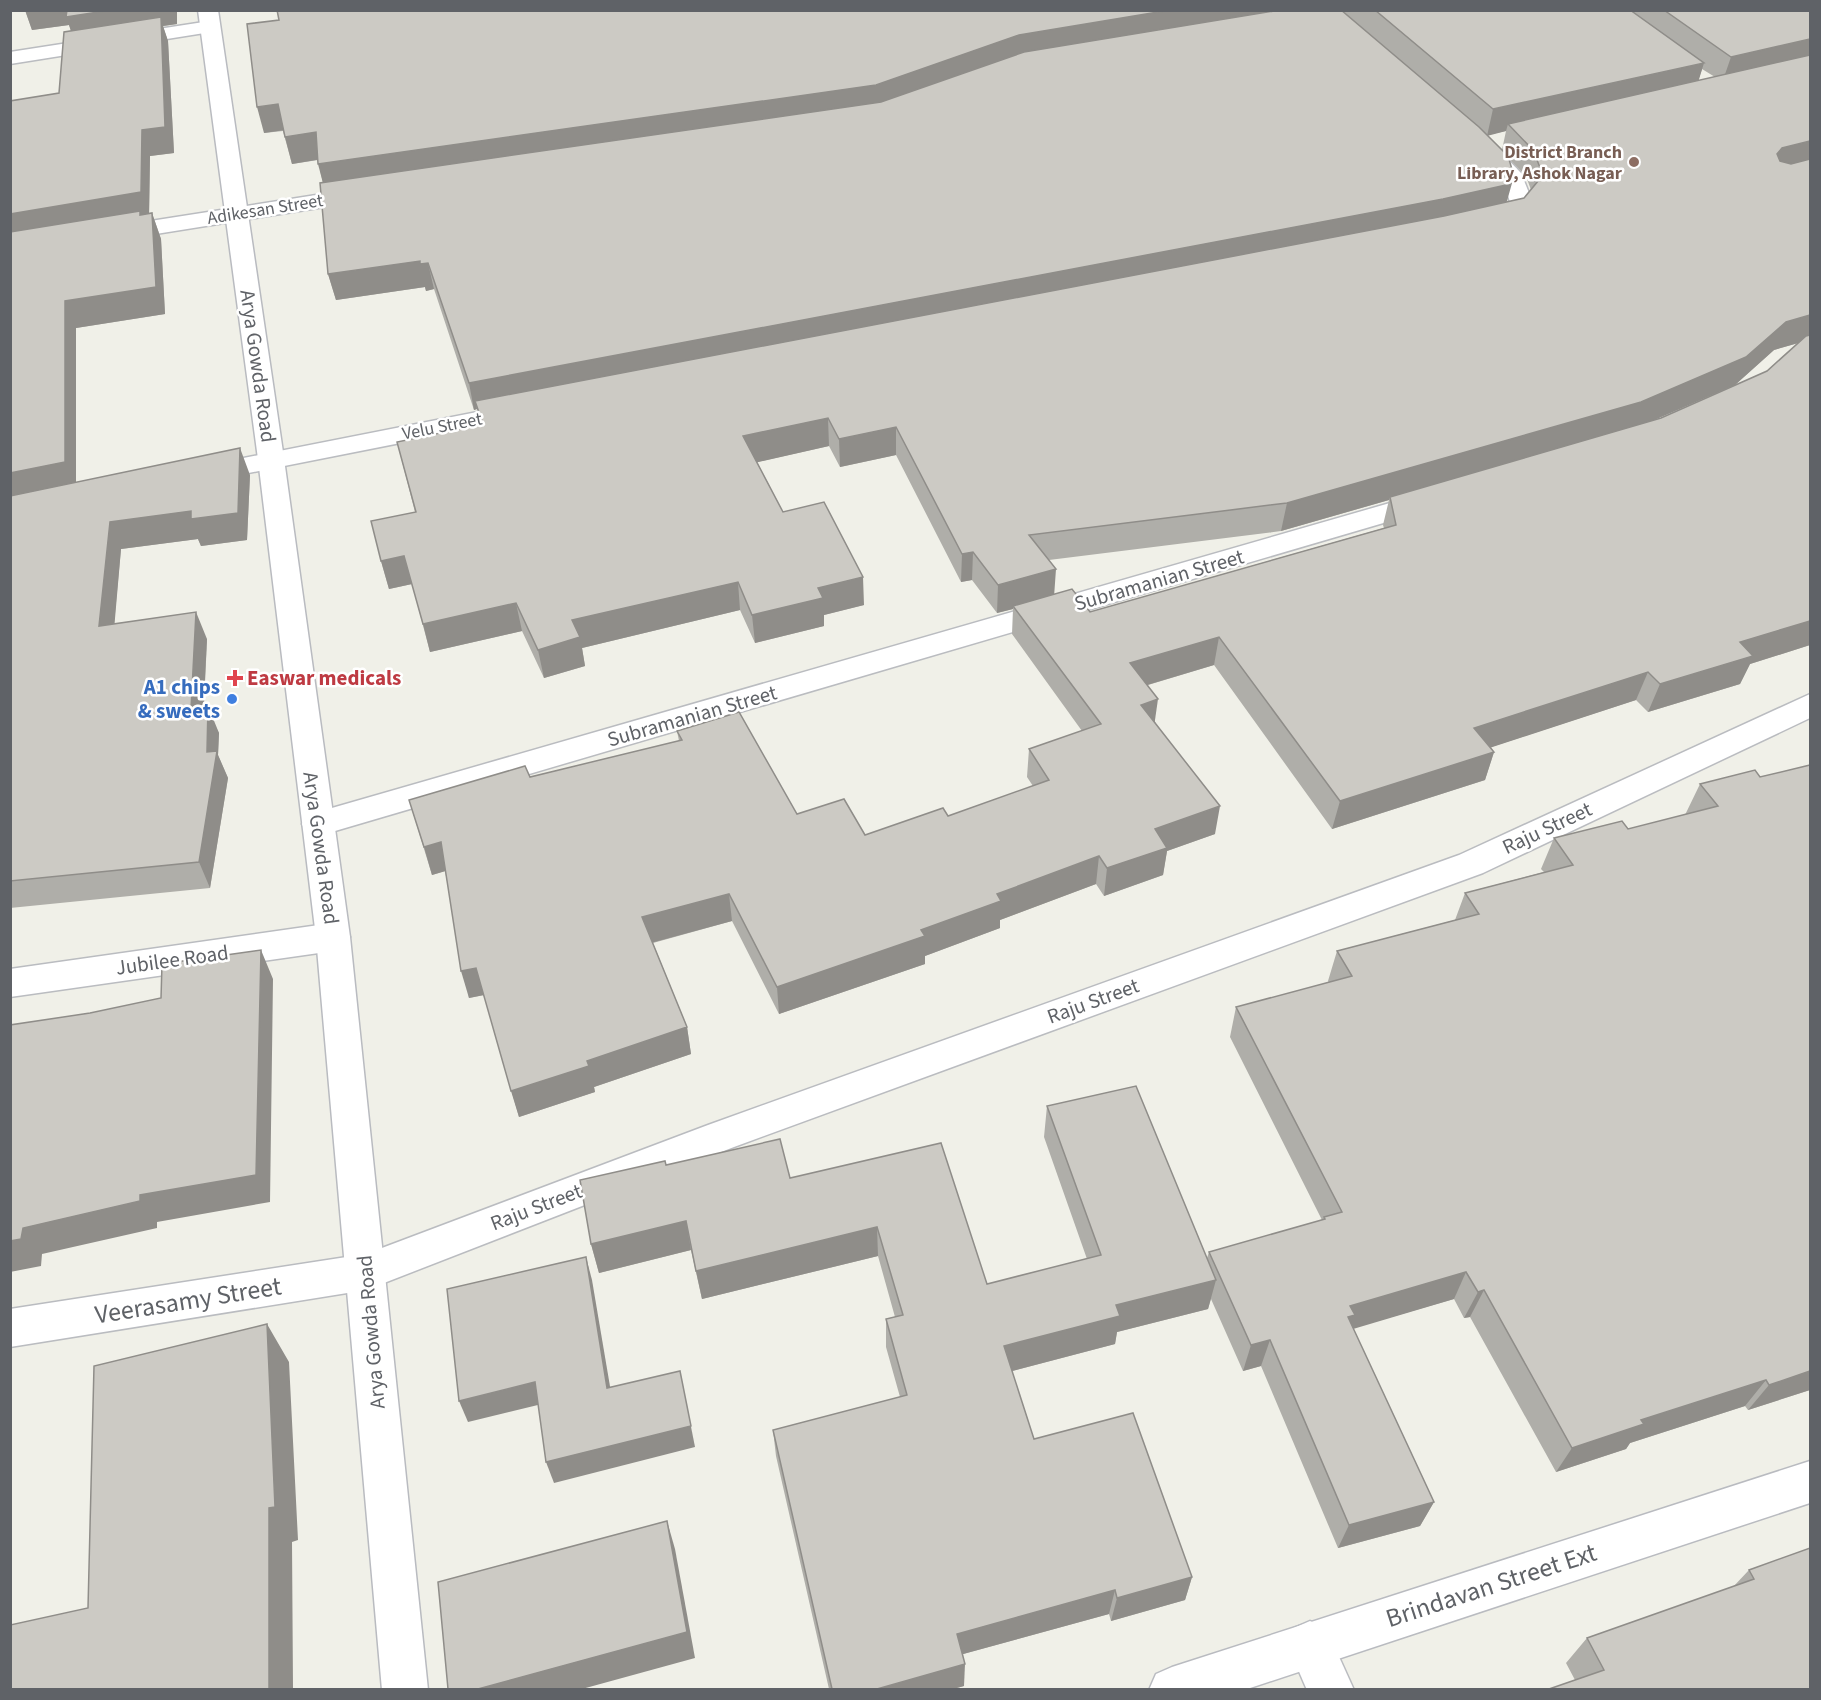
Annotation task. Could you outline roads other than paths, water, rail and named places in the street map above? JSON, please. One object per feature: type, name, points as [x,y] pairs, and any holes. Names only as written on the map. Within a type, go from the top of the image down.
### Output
[{"type":"street","points":[[10,58],[211,15]]},
{"type":"street","name":"Arya Gowda Road","points":[[211,15],[235,213],[271,459],[333,937],[405,1689]]},
{"type":"street","points":[[1468,227],[1508,218],[1522,203],[1513,178],[1483,139]]},
{"type":"street","name":"Adikesan Street","points":[[89,238],[235,213],[388,191]]},
{"type":"street","name":"Velu Street","points":[[181,478],[542,407]]},
{"type":"street","name":"Subramanian Street","points":[[318,824],[1458,492]]},
{"type":"street","name":"Raju Street","points":[[366,1272],[721,1136],[1471,864],[1810,705]]},
{"type":"street","name":"Jubilee Road","points":[[10,982],[333,937]]},
{"type":"street","name":"Veerasamy Street","points":[[10,1328],[366,1272]]},
{"type":"street","name":"Brindavan Street Ext","points":[[1172,1689],[1810,1482]]},
{"type":"street","points":[[1310,1644],[1331,1689]]},
{"type":"place","name":"District Branch Library, Ashok Nagar","points":[[1634,162]]},
{"type":"place","name":"Easwar medicals","points":[[235,678]]},
{"type":"place","name":"A1 chips & sweets","points":[[232,699]]}]
